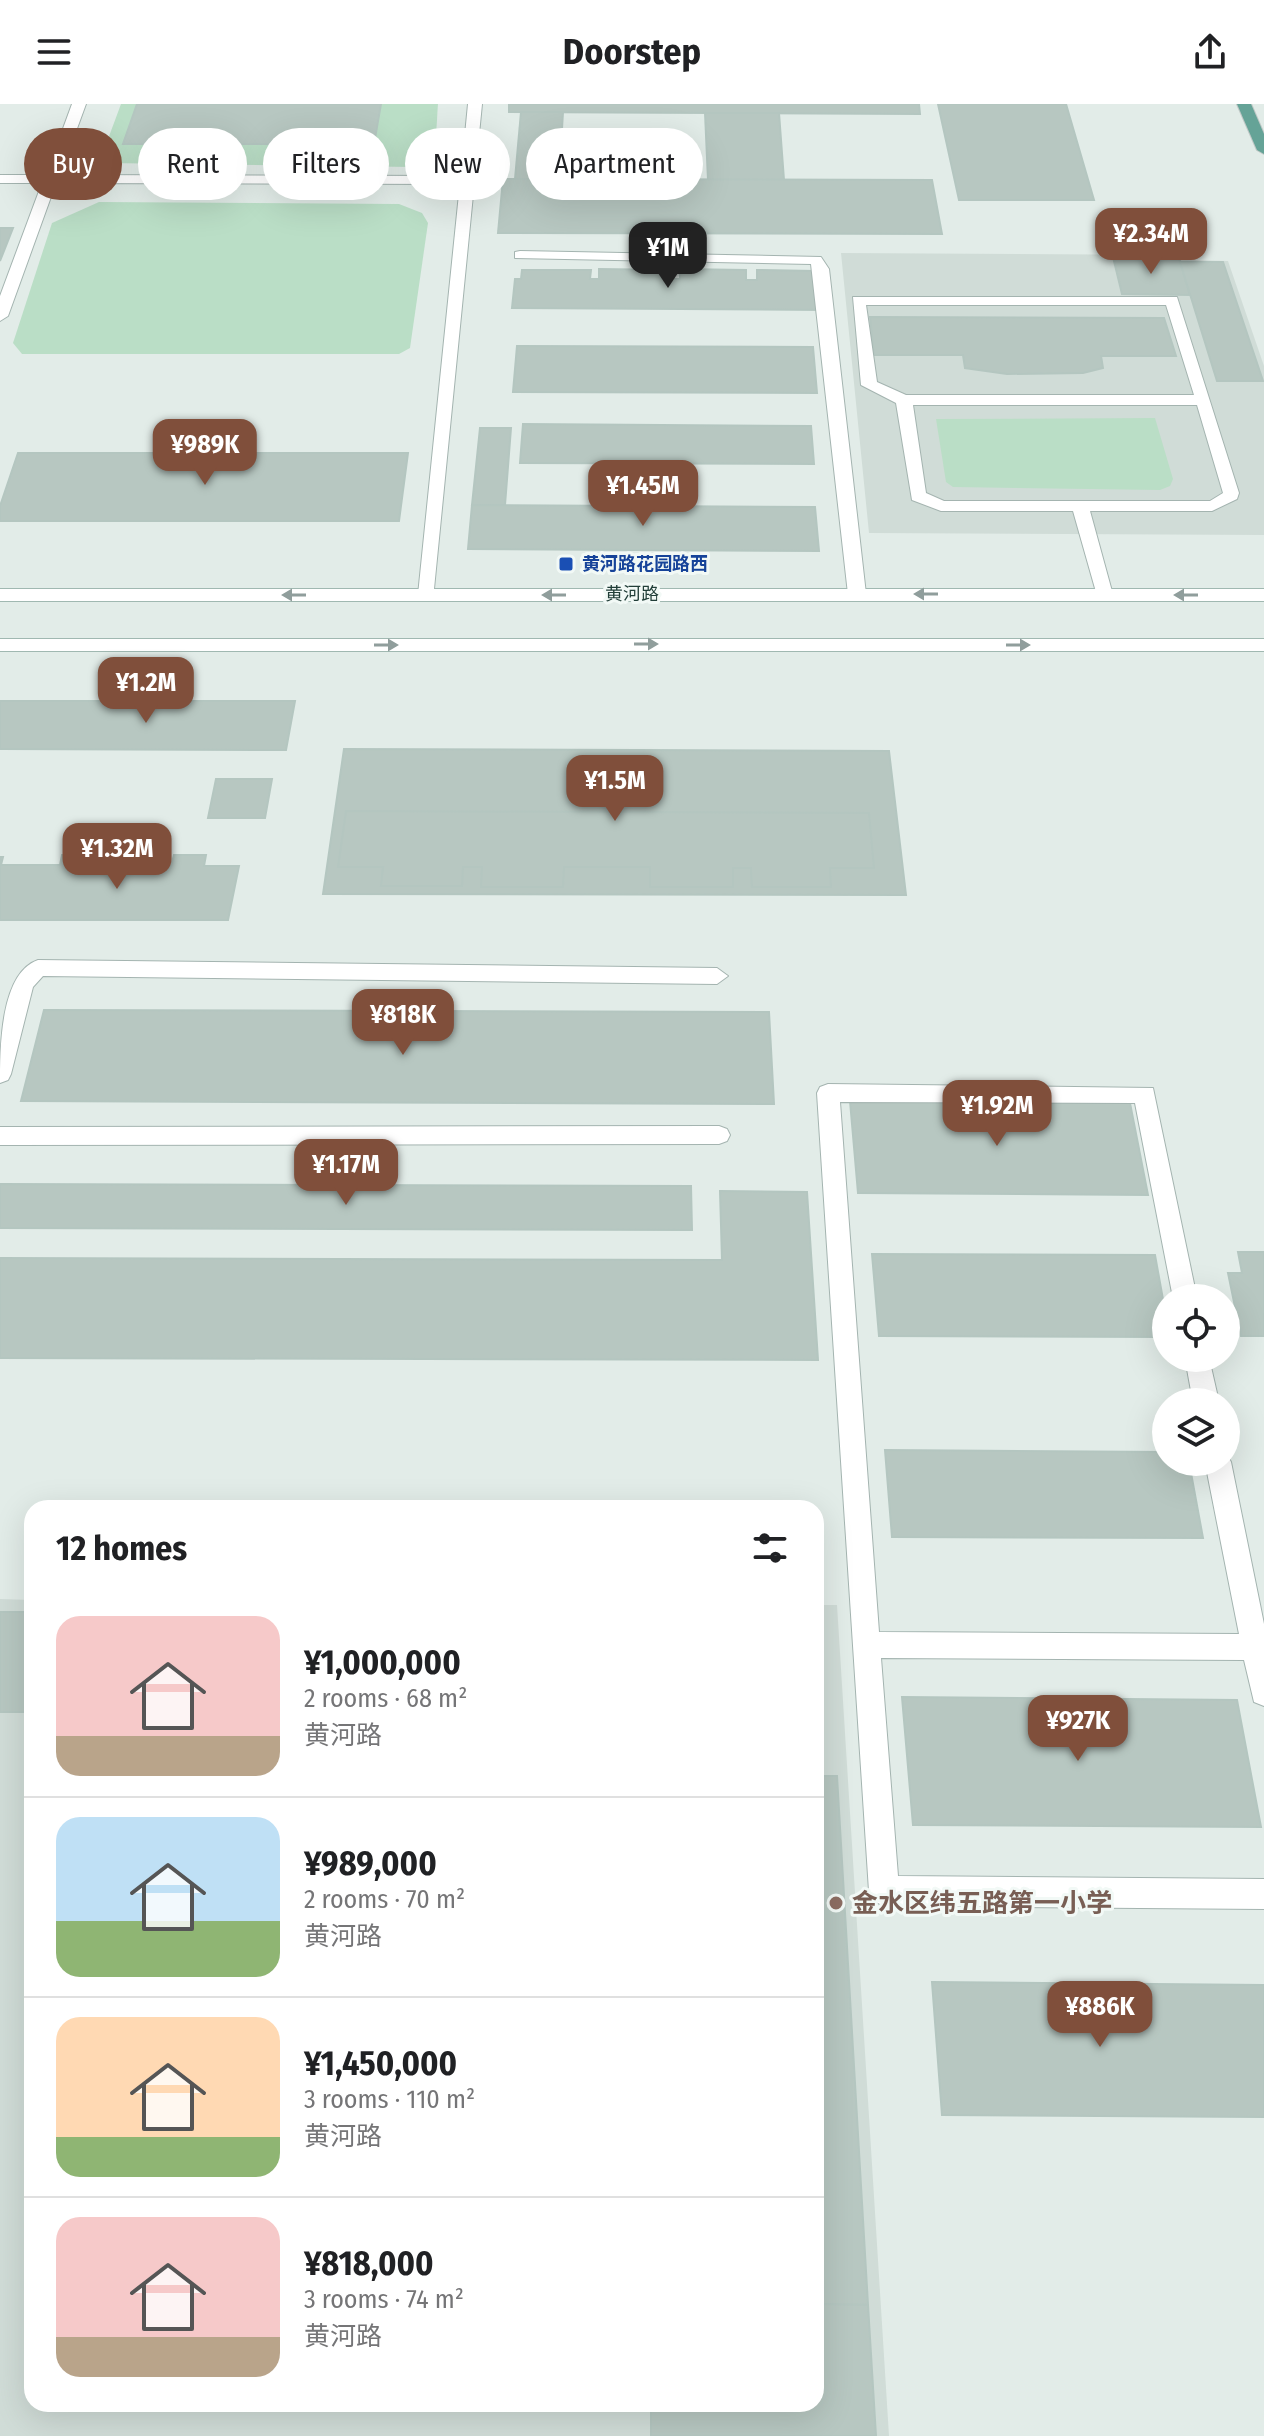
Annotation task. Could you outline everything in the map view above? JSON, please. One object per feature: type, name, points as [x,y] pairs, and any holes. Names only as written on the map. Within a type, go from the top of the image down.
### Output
[{"type":"main road","points":[[70,128],[79,104]]},
{"type":"main road","points":[[472,128],[475,104]]},
{"type":"main road","points":[[1244,104],[1264,150]]},
{"type":"main road","points":[[0,179],[24,179]]},
{"type":"main road","points":[[122,179],[405,180]]},
{"type":"main road","points":[[0,316],[43,200]]},
{"type":"main road","points":[[427,595],[465,200]]},
{"type":"main road","points":[[520,255],[816,260],[822,269],[857,594]]},
{"type":"main road","points":[[904,400],[918,496],[941,506],[1212,506],[1229,499],[1231,493],[1204,400],[1172,300],[858,300],[869,385],[904,400],[1204,400]]},
{"type":"main road","points":[[1080,506],[1104,595]]},
{"type":"main road","name":"黄河路","points":[[0,595],[1264,595]]},
{"type":"main road","points":[[0,645],[1264,645]]},
{"type":"main road","points":[[0,1074],[23,984],[38,968],[717,976]]},
{"type":"main road","points":[[1182,1284],[1145,1094],[828,1093],[884,1891],[1264,1894]]},
{"type":"main road","points":[[0,1136],[719,1135]]},
{"type":"main road","points":[[1221,1476],[1260,1647],[1264,1692]]},
{"type":"main road","points":[[867,1645],[1260,1647]]},
{"type":"shaded area","points":[[841,253],[1185,255],[1187,260],[1228,261],[1264,366],[1264,535],[869,533]]},
{"type":"shaded area","name":"金水区纬五路第一小学","points":[[0,1599],[24,1600],[24,2412],[824,2412],[824,1605],[837,1605],[889,2436],[0,2436]]},
{"type":"green space","points":[[121,104],[137,104],[124,144],[138,144],[138,163],[122,163],[122,128],[112,128]]},
{"type":"green space","points":[[381,104],[438,104],[436,128],[405,128],[405,167],[389,167],[389,128],[377,128]]},
{"type":"green space","points":[[247,144],[263,144],[263,165],[247,165]]},
{"type":"green space","points":[[99,202],[399,204],[422,213],[428,223],[410,348],[399,354],[22,354],[13,343],[52,223]]},
{"type":"green space","points":[[1155,418],[1173,479],[1170,486],[1160,490],[953,487],[946,482],[936,419]]},
{"type":"building","points":[[137,104],[381,104],[377,128],[263,128],[263,144],[247,144],[247,128],[138,128],[138,144],[123,144]]},
{"type":"building","points":[[509,104],[919,104],[920,114],[509,112]]},
{"type":"building","points":[[938,104],[1066,104],[1094,200],[959,200]]},
{"type":"building","points":[[521,112],[563,112],[562,128],[526,128],[526,179],[515,179]]},
{"type":"building","points":[[705,113],[779,113],[784,180],[708,180]]},
{"type":"building","points":[[510,179],[526,179],[526,200],[703,200],[703,179],[932,180],[942,234],[498,233],[501,200],[510,200]]},
{"type":"building","points":[[0,228],[13,228],[0,261]]},
{"type":"building","points":[[1113,257],[1179,257],[1190,295],[1122,294]]},
{"type":"building","points":[[1180,262],[1223,262],[1263,381],[1217,381]]},
{"type":"building","points":[[599,269],[668,270],[668,279],[680,279],[680,269],[746,270],[746,280],[757,280],[757,270],[814,271],[824,310],[512,308],[515,279],[521,279],[522,270],[591,270],[590,279],[599,279]]},
{"type":"building","points":[[870,317],[1164,318],[1176,356],[1101,356],[1103,368],[1083,373],[1007,374],[965,368],[963,355],[874,355]]},
{"type":"building","points":[[517,346],[813,347],[817,393],[513,392]]},
{"type":"building","points":[[523,424],[811,426],[814,464],[520,463]]},
{"type":"building","points":[[480,428],[511,428],[505,505],[472,505]]},
{"type":"building","points":[[18,453],[408,453],[399,521],[0,521],[0,506]]},
{"type":"building","points":[[472,505],[815,507],[819,551],[468,549]]},
{"type":"building","points":[[0,701],[295,701],[286,750],[0,749]]},
{"type":"building","points":[[344,749],[889,751],[906,895],[323,894]]},
{"type":"building","points":[[216,779],[272,779],[265,818],[208,818]]},
{"type":"building","points":[[346,811],[869,813],[874,868],[830,868],[831,887],[752,887],[751,868],[733,868],[733,887],[650,887],[650,867],[564,867],[563,887],[481,887],[482,867],[463,867],[462,886],[381,886],[383,867],[338,867]]},
{"type":"building","points":[[62,855],[102,856],[99,866],[171,866],[174,855],[206,855],[204,866],[239,866],[228,920],[0,920],[0,857],[3,857],[1,865],[60,865]]},
{"type":"building","points":[[44,1010],[769,1012],[774,1104],[21,1101]]},
{"type":"building","points":[[850,1101],[1130,1103],[1148,1195],[858,1193]]},
{"type":"building","points":[[0,1184],[691,1186],[692,1230],[0,1228]]},
{"type":"building","points":[[720,1191],[807,1192],[818,1360],[0,1358],[0,1258],[722,1260]]},
{"type":"building","points":[[1238,1252],[1264,1252],[1264,1336],[1241,1336],[1240,1284],[1230,1284],[1228,1273],[1242,1273]]},
{"type":"building","points":[[872,1254],[1155,1255],[1160,1284],[1152,1284],[1152,1337],[879,1336]]},
{"type":"building","points":[[885,1450],[1152,1452],[1152,1476],[1192,1476],[1203,1538],[892,1537]]},
{"type":"building","points":[[0,1612],[24,1612],[24,1712],[0,1712]]},
{"type":"building","points":[[902,1697],[1237,1700],[1261,1827],[913,1825]]},
{"type":"building","points":[[824,1776],[837,1776],[868,2305],[824,2304]]},
{"type":"building","points":[[932,1982],[1264,1985],[1264,2117],[942,2115]]},
{"type":"building","points":[[824,2304],[868,2305],[876,2436],[651,2436],[651,2412],[824,2412]]},
{"type":"place","name":"黄河路花园路西","points":[[566,564]]},
{"type":"place","name":"金水区纬五路第一小学","points":[[836,1903]]}]
